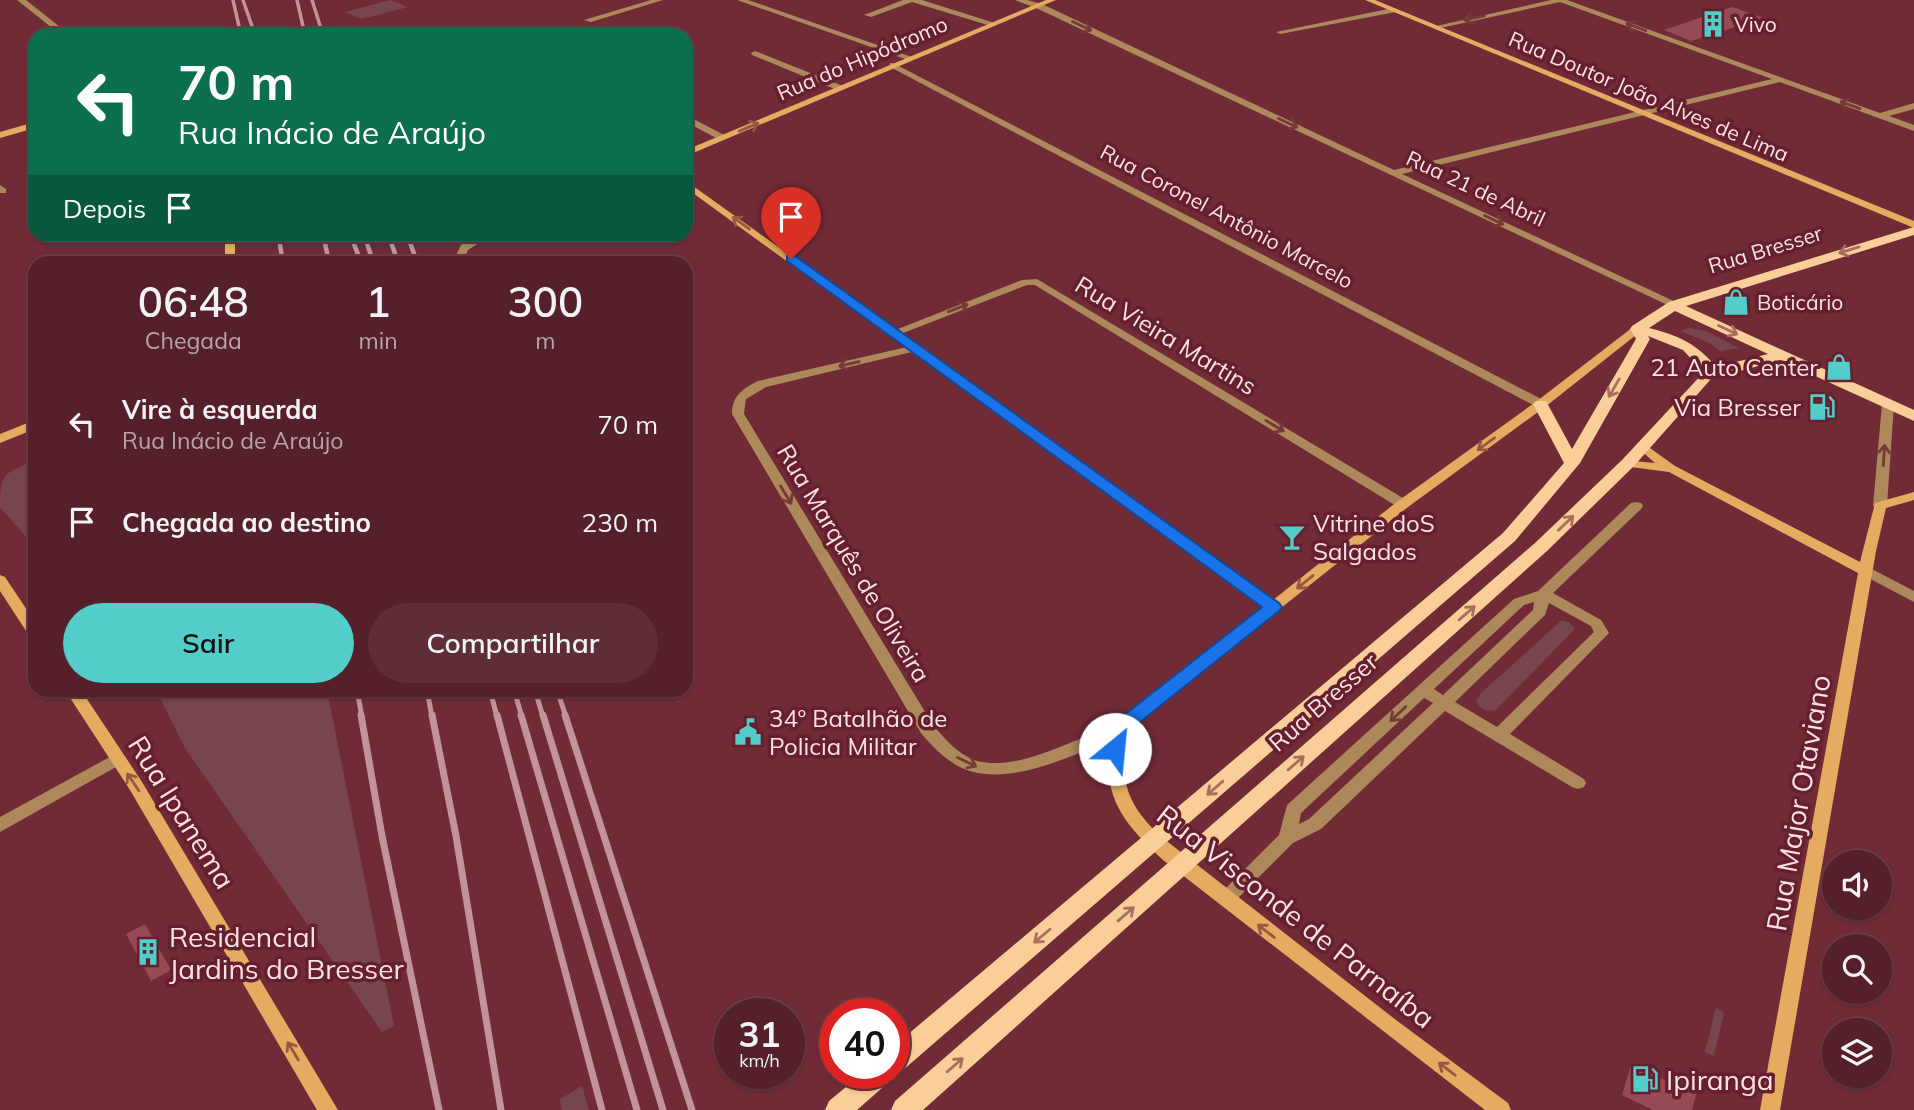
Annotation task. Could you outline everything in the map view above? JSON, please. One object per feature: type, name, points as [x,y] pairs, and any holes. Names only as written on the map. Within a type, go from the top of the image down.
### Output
[{"type":"main road","name":"Rua Bresser","points":[[910,1048],[1510,537],[1572,463],[1643,339],[1637,329],[1674,305],[1914,231]]},
{"type":"main road","name":"Rua 21 de Abril","points":[[1674,305],[1914,416]]},
{"type":"main road","points":[[1637,329],[1685,344],[1701,356],[1712,372]]},
{"type":"main road","name":"Rua Bresser","points":[[904,1110],[1541,547],[1628,463],[1690,391],[1712,372],[1782,355]]},
{"type":"main road","points":[[1541,404],[1572,463]]},
{"type":"main road","points":[[838,1110],[862,1089]]},
{"type":"street","points":[[21,0],[57,28]]},
{"type":"street","points":[[588,20],[658,0]]},
{"type":"street","points":[[741,0],[911,58]]},
{"type":"street","points":[[868,15],[912,0],[994,24]]},
{"type":"street","name":"Rua 21 de Abril","points":[[1019,0],[1038,6],[1674,305]]},
{"type":"street","name":"Rua do Hipódromo","points":[[693,150],[1052,0]]},
{"type":"street","name":"Rua Doutor João Alves de Lima","points":[[1369,0],[1914,225]]},
{"type":"street","points":[[1436,27],[1561,0],[1914,128]]},
{"type":"street","points":[[1280,32],[1393,9]]},
{"type":"street","points":[[755,53],[840,88]]},
{"type":"street","name":"Rua Coronel Antônio Marcelo","points":[[893,65],[1541,404]]},
{"type":"street","points":[[1393,173],[1780,80]]},
{"type":"street","points":[[1880,116],[1914,106]]},
{"type":"street","points":[[693,122],[723,138]]},
{"type":"street","points":[[0,135],[28,127]]},
{"type":"street","points":[[693,189],[1273,607]]},
{"type":"street","points":[[459,256],[460,251],[472,242]]},
{"type":"street","name":"Rua Vieira Martins","points":[[894,332],[1027,282],[1037,282],[1403,504]]},
{"type":"street","name":"Rua Bresser","points":[[1116,731],[1403,504],[1541,404],[1637,329]]},
{"type":"street","name":"Rua Marquês de Oliveira","points":[[916,348],[762,384],[744,392],[739,398],[738,414],[927,729],[944,748],[975,766],[1006,767],[1037,760],[1116,731]]},
{"type":"street","name":"Rua Major Otaviano","points":[[1770,1110],[1866,571],[1880,506],[1888,404]]},
{"type":"street","points":[[0,439],[28,427]]},
{"type":"street","points":[[1643,447],[1672,469],[1914,597]]},
{"type":"street","points":[[1628,463],[1672,469]]},
{"type":"street","points":[[1880,506],[1914,496]]},
{"type":"street","points":[[1287,838],[1293,810],[1519,601],[1543,594],[1636,506]]},
{"type":"street","points":[[0,580],[28,622]]},
{"type":"street","points":[[1226,900],[1287,838],[1315,824],[1539,612],[1543,594]]},
{"type":"street","points":[[1499,735],[1603,630],[1596,623],[1543,594]]},
{"type":"street","points":[[1423,690],[1578,783]]},
{"type":"street","name":"Rua Ipanema","points":[[77,697],[136,786],[328,1110]]},
{"type":"street","name":"Rua Visconde de Parnaíba","points":[[1116,731],[1113,766],[1118,790],[1130,817],[1169,855],[1226,900],[1502,1110]]},
{"type":"street","points":[[0,825],[117,759]]},
{"type":"shaded area","points":[[390,0],[408,7],[362,19],[345,12]]},
{"type":"shaded area","points":[[1690,328],[1706,331],[1739,348],[1719,351],[1710,343],[1680,331]]},
{"type":"shaded area","points":[[28,463],[28,539],[0,507],[3,480],[17,468]]},
{"type":"shaded area","points":[[1562,620],[1575,629],[1496,710],[1482,708],[1476,701],[1480,694]]},
{"type":"shaded area","points":[[160,697],[328,697],[394,1026],[382,1032],[185,748]]},
{"type":"shaded area","points":[[1716,1007],[1724,1013],[1714,1056],[1705,1052]]},
{"type":"shaded area","points":[[582,1086],[589,1110],[562,1110],[560,1099]]},
{"type":"building","name":"Vivo","points":[[1732,7],[1764,18],[1691,41],[1664,30]]},
{"type":"building","name":"Residencial Jardins do Bresser","points":[[145,924],[171,970],[151,981],[126,934]]},
{"type":"building","name":"Ipiranga","points":[[1631,1065],[1696,1094],[1692,1110],[1653,1110],[1622,1095]]},
{"type":"railway","points":[[233,0],[239,28]]},
{"type":"railway","points":[[243,0],[253,28]]},
{"type":"railway","points":[[297,0],[303,28]]},
{"type":"railway","points":[[312,0],[321,28]]},
{"type":"railway","points":[[279,242],[282,256]]},
{"type":"railway","points":[[325,242],[328,256]]},
{"type":"railway","points":[[353,242],[359,256]]},
{"type":"railway","points":[[367,242],[371,256]]},
{"type":"railway","points":[[391,242],[396,256]]},
{"type":"railway","points":[[410,242],[415,256]]},
{"type":"railway","points":[[358,697],[362,717]]},
{"type":"railway","points":[[428,697],[432,717]]},
{"type":"railway","points":[[492,697],[497,717]]},
{"type":"railway","points":[[516,697],[522,717]]},
{"type":"railway","points":[[537,697],[543,717]]},
{"type":"railway","points":[[559,697],[566,717]]},
{"type":"railway","points":[[361,715],[382,836],[439,1110]]},
{"type":"railway","points":[[432,715],[456,836],[501,1110]]},
{"type":"railway","points":[[497,715],[602,1110]]},
{"type":"railway","points":[[521,715],[637,1110]]},
{"type":"railway","points":[[543,715],[663,1110]]},
{"type":"railway","points":[[565,715],[692,1110]]},
{"type":"place","name":"Vivo","points":[[1713,24]]},
{"type":"place","name":"Boticário","points":[[1736,302]]},
{"type":"place","name":"21 Auto Center","points":[[1839,367]]},
{"type":"place","name":"Via Bresser","points":[[1822,407]]},
{"type":"place","name":"Vitrine doS Salgados","points":[[1292,537]]},
{"type":"place","name":"34º Batalhão de Policia Militar","points":[[748,732]]},
{"type":"place","name":"Residencial Jardins do Bresser","points":[[148,952]]},
{"type":"place","name":"Ipiranga","points":[[1645,1079]]},
{"type":"route","points":[[791,259],[1273,607],[1116,731],[1115,749]]}]
